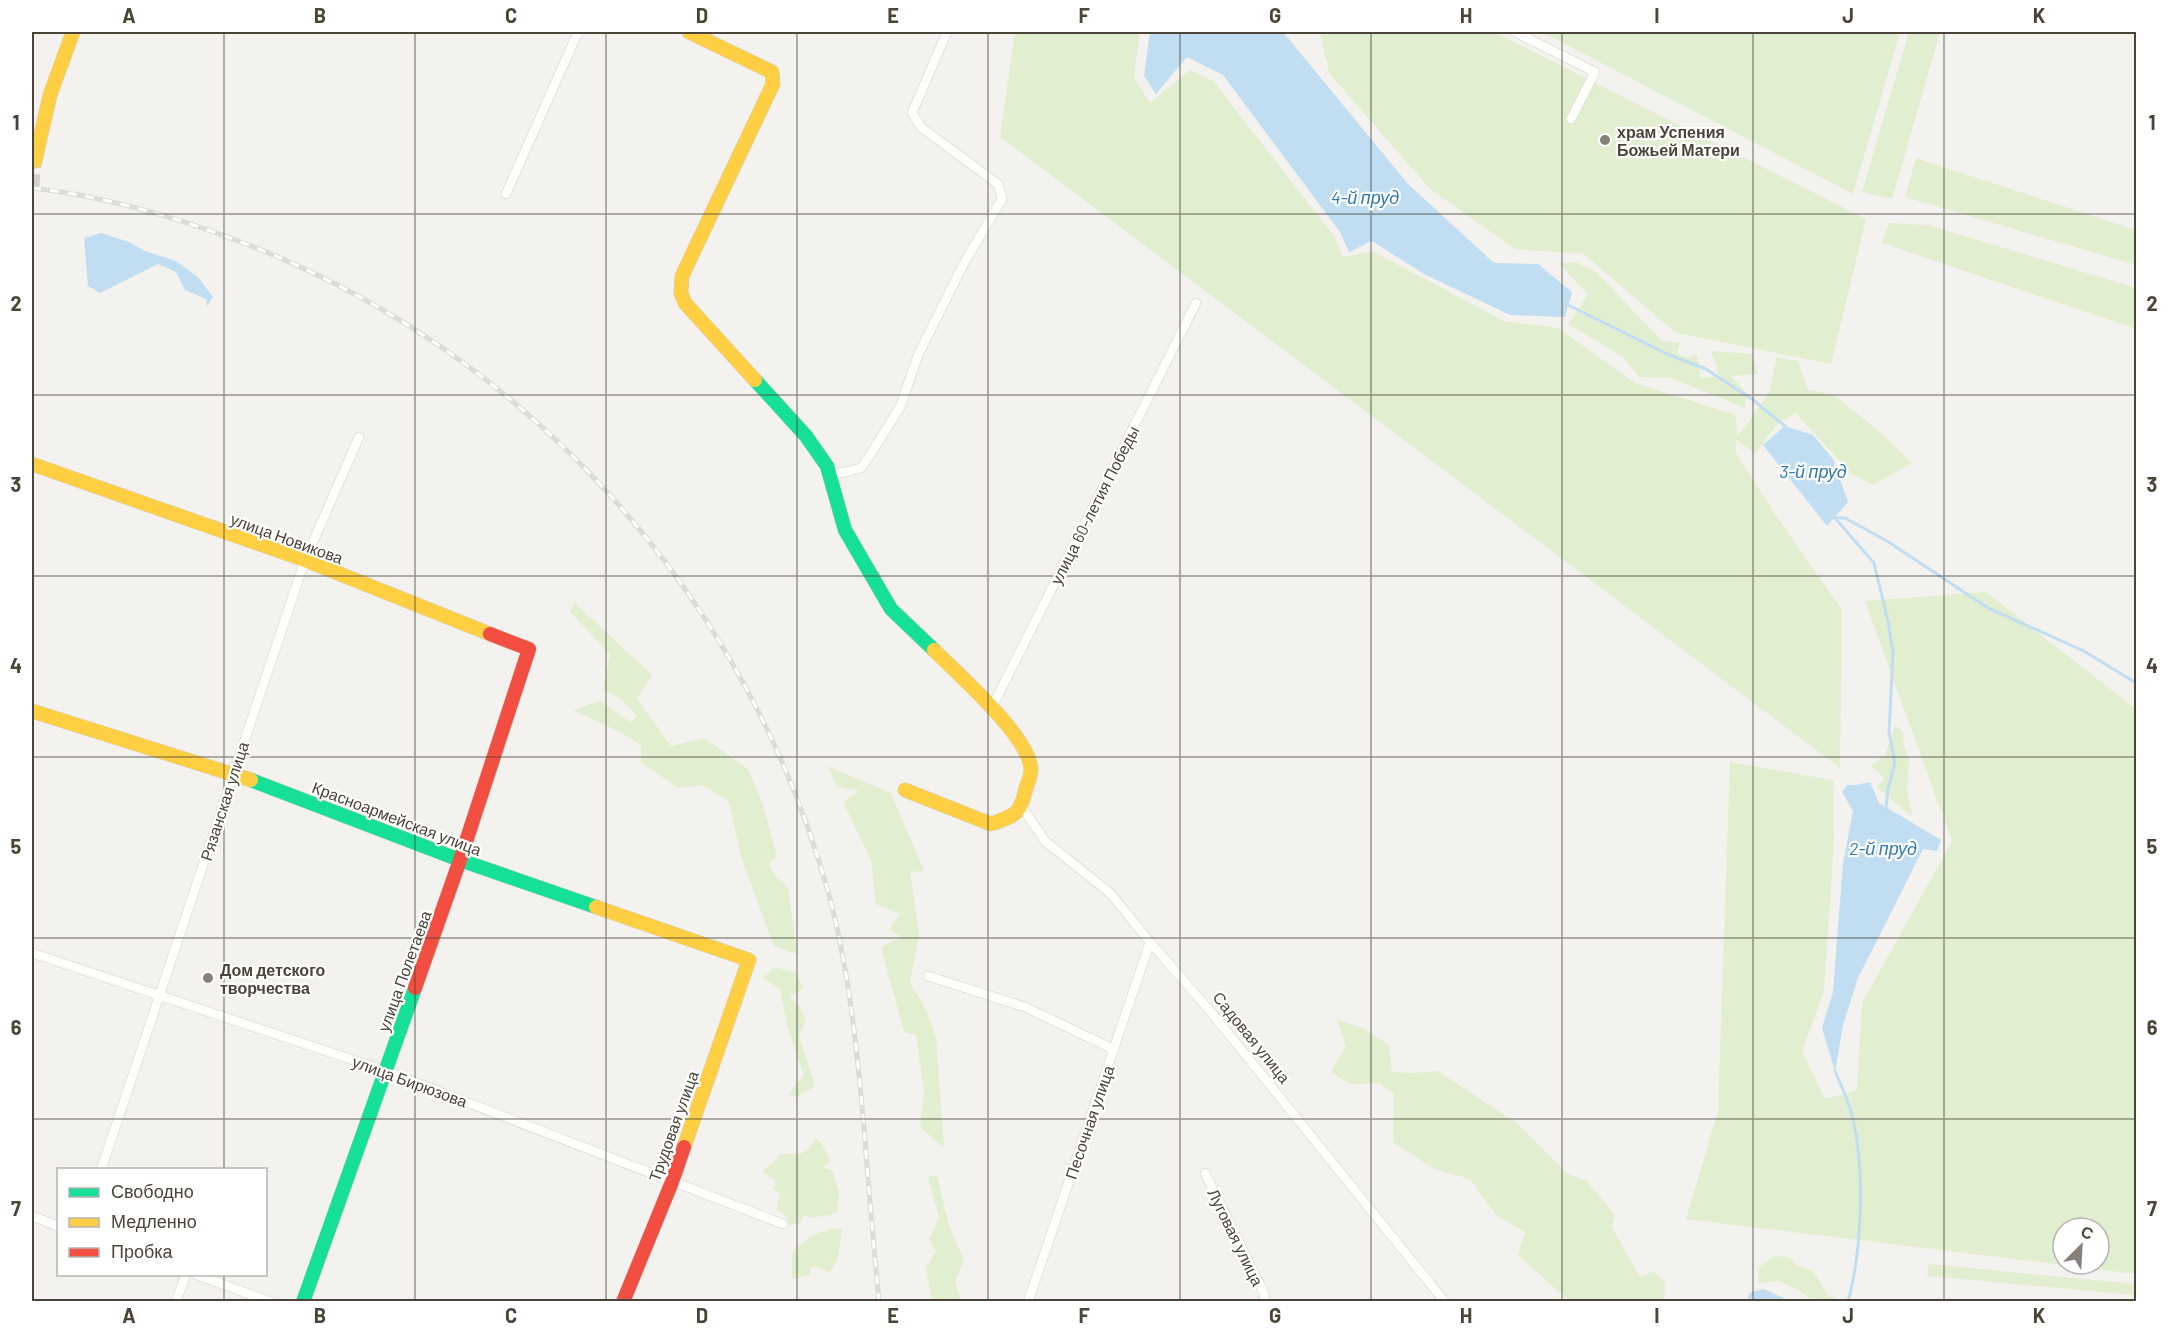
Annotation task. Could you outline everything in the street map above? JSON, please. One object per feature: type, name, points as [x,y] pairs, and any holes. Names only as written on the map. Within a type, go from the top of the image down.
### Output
[{"type":"street","points":[[35,161],[49,97],[59,64],[73,32]]},
{"type":"street","points":[[506,194],[578,32]]},
{"type":"street","points":[[689,32],[772,72],[773,84],[682,276],[681,293],[685,303],[806,436],[827,466],[845,530],[891,609],[992,707],[1020,741],[1032,769],[1022,807],[1011,817],[991,824],[905,790]]},
{"type":"street","points":[[828,474],[861,468],[872,452],[900,407],[919,353],[963,265],[1002,199],[998,184],[922,128],[912,113],[947,32]]},
{"type":"street","points":[[1515,32],[1595,72],[1571,119]]},
{"type":"street","name":"улица 60-летия Победы","points":[[992,707],[1196,303]]},
{"type":"street","name":"Рязанская улица","points":[[102,1168],[305,560],[358,437]]},
{"type":"street","name":"улица Новикова","points":[[32,464],[305,560],[529,649]]},
{"type":"street","name":"улица Полетаева","points":[[303,1302],[460,860],[529,649]]},
{"type":"street","name":"Красноармейская улица","points":[[32,711],[233,773],[460,860],[749,960]]},
{"type":"street","name":"Садовая улица","points":[[1022,807],[1045,841],[1110,893],[1211,1012],[1445,1302]]},
{"type":"street","name":"Песочная улица","points":[[1028,1302],[1150,942]]},
{"type":"street","name":"улица Бирюзова","points":[[32,953],[386,1071],[783,1224]]},
{"type":"street","name":"Трудовая улица","points":[[623,1302],[672,1182],[749,960]]},
{"type":"street","points":[[928,976],[1026,1007],[1113,1049]]},
{"type":"street","name":"Луговая улица","points":[[1205,1173],[1264,1293],[1265,1302]]},
{"type":"street","points":[[32,1216],[57,1226]]},
{"type":"street","points":[[176,1302],[186,1276]]},
{"type":"street","points":[[198,1276],[271,1302]]},
{"type":"green space","points":[[1015,32],[1140,32],[1134,77],[1150,103],[1190,70],[1213,81],[1334,236],[1343,257],[1372,251],[1504,321],[1558,328],[1635,383],[1736,415],[1737,437],[1769,393],[1777,357],[1798,361],[1808,390],[1834,395],[1879,431],[1912,463],[1873,485],[1851,474],[1796,413],[1777,424],[1755,454],[1736,439],[1736,453],[1777,517],[1842,610],[1840,768],[1000,137]]},
{"type":"green space","points":[[1320,32],[1494,32],[1866,219],[1831,364],[1676,333],[1584,254],[1515,249],[1430,189],[1329,73]]},
{"type":"green space","points":[[1542,32],[1900,32],[1853,194]]},
{"type":"green space","points":[[1909,32],[1940,32],[1892,199],[1862,192]]},
{"type":"green space","points":[[1916,158],[2136,230],[2136,265],[1905,197]]},
{"type":"green space","points":[[1889,223],[1928,225],[2136,288],[2136,329],[1882,243]]},
{"type":"green space","points":[[1576,262],[1597,273],[1662,341],[1680,343],[1677,353],[1687,358],[1697,354],[1701,378],[1720,376],[1711,351],[1752,354],[1758,374],[1731,376],[1746,392],[1745,408],[1671,378],[1639,377],[1623,357],[1568,324],[1588,295],[1559,263]]},
{"type":"green space","points":[[1986,592],[2136,709],[2136,1274],[2111,1271],[2111,1216],[2051,1216],[2051,1264],[1686,1219],[1718,1111],[1730,762],[1833,780],[1834,841],[1824,991],[1802,1051],[1825,1099],[1857,1090],[1862,1003],[1952,841],[1865,601]]},
{"type":"green space","points":[[574,602],[652,675],[637,699],[671,746],[704,738],[748,769],[763,806],[777,856],[769,864],[776,877],[788,888],[797,954],[774,946],[742,860],[729,802],[703,785],[678,788],[641,762],[641,745],[620,732],[573,710],[600,701],[630,722],[637,716],[621,699],[603,690],[610,654],[570,612]]},
{"type":"green space","points":[[1895,725],[1903,732],[1909,760],[1907,790],[1912,816],[1876,787],[1885,779],[1871,765],[1885,756]]},
{"type":"green space","points":[[827,766],[891,793],[924,871],[910,872],[919,934],[910,983],[925,1008],[936,1037],[944,1148],[920,1127],[924,1091],[916,1035],[904,1032],[881,947],[901,937],[889,929],[900,914],[876,904],[871,860],[843,802],[859,791],[837,787]]},
{"type":"green space","points":[[774,967],[795,972],[804,988],[790,997],[799,1006],[806,1019],[799,1036],[815,1086],[797,1097],[789,1094],[804,1075],[788,1029],[780,989],[763,978]]},
{"type":"green space","points":[[1337,1020],[1363,1028],[1389,1045],[1392,1072],[1438,1071],[1518,1124],[1568,1174],[1587,1181],[1615,1215],[1612,1227],[1640,1277],[1654,1271],[1665,1283],[1664,1301],[1569,1301],[1518,1255],[1525,1232],[1496,1215],[1470,1179],[1434,1169],[1393,1142],[1394,1094],[1380,1083],[1350,1084],[1331,1072],[1346,1046]]},
{"type":"green space","points":[[815,1138],[822,1144],[830,1161],[823,1168],[832,1170],[839,1192],[837,1213],[812,1218],[803,1215],[801,1223],[789,1225],[787,1216],[777,1210],[780,1192],[773,1190],[775,1181],[762,1171],[780,1154],[797,1154],[809,1149]]},
{"type":"green space","points":[[937,1175],[949,1226],[964,1260],[955,1282],[961,1301],[932,1301],[926,1268],[936,1251],[929,1240],[939,1217],[928,1177]]},
{"type":"green space","points":[[842,1228],[838,1258],[829,1273],[818,1267],[810,1267],[810,1275],[792,1279],[792,1253],[814,1235]]},
{"type":"green space","points":[[1774,1256],[1789,1257],[1797,1265],[1813,1271],[1829,1296],[1842,1301],[1814,1301],[1779,1281],[1758,1283],[1759,1267]]},
{"type":"green space","points":[[1929,1264],[2136,1284],[2136,1295],[1927,1276]]},
{"type":"water","name":"4-й пруд","points":[[1150,32],[1283,32],[1408,184],[1494,263],[1538,264],[1572,292],[1565,317],[1510,315],[1424,274],[1372,241],[1349,252],[1340,232],[1223,75],[1187,57],[1156,94],[1144,76]]},
{"type":"water","points":[[101,233],[176,261],[198,277],[213,297],[207,306],[206,299],[185,290],[176,272],[158,264],[100,293],[88,286],[84,238]]},
{"type":"water","name":"3-й пруд","points":[[1785,426],[1813,435],[1833,459],[1848,502],[1827,526],[1763,445]]},
{"type":"water","name":"2-й пруд","points":[[1870,782],[1879,803],[1941,840],[1937,851],[1923,849],[1858,978],[1843,1025],[1835,1071],[1822,1028],[1833,992],[1843,863],[1853,811],[1842,792],[1847,785]]},
{"type":"water","points":[[1764,1289],[1790,1301],[1747,1301],[1749,1293]]},
{"type":"waterway","points":[[1568,305],[1667,354],[1706,369],[1752,399],[1785,426]]},
{"type":"waterway","points":[[1834,518],[1845,518],[1887,541],[1988,608],[2084,651],[2136,683]]},
{"type":"waterway","points":[[1835,518],[1874,563],[1888,621],[1893,653],[1889,733],[1895,763],[1886,807]]},
{"type":"waterway","points":[[1835,1071],[1851,1113],[1859,1162],[1859,1235],[1848,1302]]},
{"type":"tunnel","points":[[32,188],[35,161]]},
{"type":"railway","points":[[32,188],[85,196],[138,208],[190,224],[241,242],[346,289],[443,349],[532,418],[613,498],[683,586],[743,683],[792,786],[829,895],[848,986],[856,1047],[879,1302]]},
{"type":"traffic: fast","points":[[755,380],[806,436],[827,466],[845,530],[891,609],[934,650]]},
{"type":"traffic: fast","points":[[251,780],[460,860],[596,907]]},
{"type":"traffic: fast","points":[[303,1302],[415,988]]},
{"type":"traffic: slow","points":[[35,161],[50,95],[73,32]]},
{"type":"traffic: slow","points":[[689,32],[772,72],[773,84],[682,276],[681,293],[685,303],[755,380]]},
{"type":"traffic: slow","points":[[32,464],[305,560],[490,634]]},
{"type":"traffic: slow","points":[[905,790],[991,824],[1016,813],[1022,804],[1030,775],[1028,757],[1006,724],[934,650]]},
{"type":"traffic: slow","points":[[32,711],[251,780]]},
{"type":"traffic: slow","points":[[596,907],[749,960],[684,1147]]},
{"type":"traffic: jam","points":[[415,988],[460,860],[529,649],[490,634]]},
{"type":"traffic: jam","points":[[623,1302],[684,1147]]},
{"type":"place","name":"храм Успения Божьей Матери","points":[[1605,140]]},
{"type":"place","name":"Дом детского творчества","points":[[208,978]]}]
